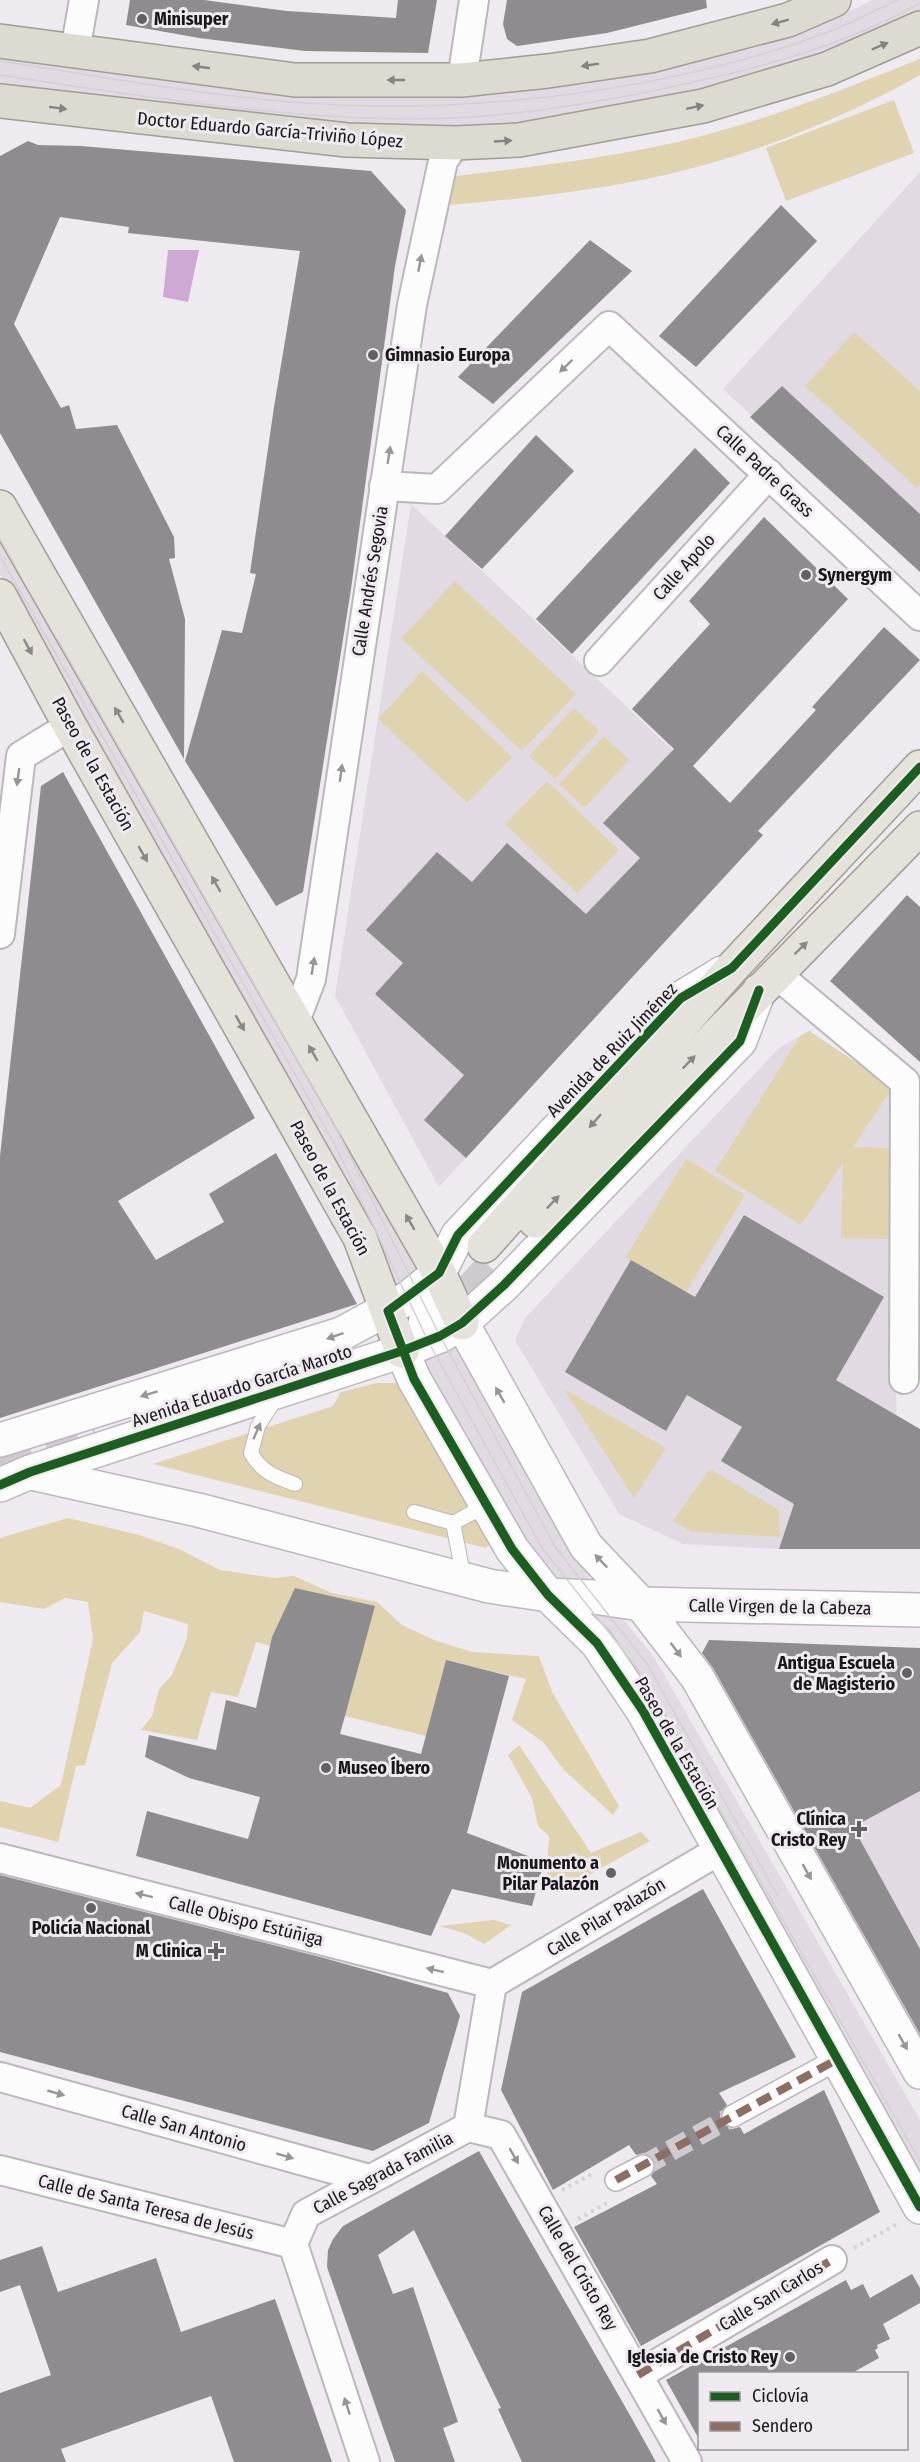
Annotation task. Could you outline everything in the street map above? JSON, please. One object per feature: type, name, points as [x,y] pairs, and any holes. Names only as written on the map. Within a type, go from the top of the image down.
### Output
[{"type":"highway","points":[[0,41],[295,80],[462,80],[548,71],[650,56],[788,20],[834,0]]},
{"type":"highway","name":"Doctor Eduardo García-Triviño López","points":[[0,101],[346,140],[455,143],[530,139],[702,106],[827,69],[920,28]]},
{"type":"main road","points":[[0,507],[439,1273],[462,1323]]},
{"type":"main road","name":"Paseo de la Estación","points":[[0,596],[70,726],[360,1238],[402,1351]]},
{"type":"main road","name":"Avenida de Ruiz Jiménez","points":[[920,767],[732,968],[491,1252],[866,886],[920,828]]},
{"type":"street","points":[[75,51],[84,0]]},
{"type":"street","points":[[462,80],[474,0]]},
{"type":"street","name":"Calle Andrés Segovia","points":[[295,1021],[310,979],[412,305],[443,162],[455,143]]},
{"type":"street","name":"Calle Padre Grass","points":[[384,486],[437,489],[609,326],[920,616]]},
{"type":"street","name":"Calle Apolo","points":[[599,662],[769,474]]},
{"type":"street","points":[[0,934],[21,756],[70,726]]},
{"type":"street","name":"Avenida de Ruiz Jiménez","points":[[388,1311],[439,1273],[458,1235],[681,998],[732,968]]},
{"type":"street","points":[[767,981],[912,1082],[904,1379]]},
{"type":"street","name":"Avenida de Ruiz Jiménez","points":[[462,1323],[504,1285],[740,1041],[767,981]]},
{"type":"street","points":[[402,1351],[423,1330],[439,1273]]},
{"type":"street","name":"Avenida Eduardo García Maroto","points":[[0,1440],[340,1334],[388,1311]]},
{"type":"street","points":[[462,1323],[586,1546],[641,1604],[697,1677],[920,2072]]},
{"type":"street","name":"Avenida Eduardo García Maroto","points":[[0,1485],[15,1469],[279,1393],[402,1351],[440,1336],[462,1323]]},
{"type":"street","name":"Paseo de la Estación","points":[[402,1351],[414,1379],[512,1549],[548,1595],[597,1643],[630,1691],[836,2060],[912,2214]]},
{"type":"street","name":"Calle Virgen de la Cabeza","points":[[15,1469],[207,1512],[489,1586],[548,1595],[594,1597],[641,1604],[920,1610]]},
{"type":"street","name":"Calle Pilar Palazón","points":[[492,1984],[720,1850]]},
{"type":"street","name":"Calle Obispo Estúñiga","points":[[0,1858],[492,1984]]},
{"type":"street","name":"Calle Sagrada Familia","points":[[292,2244],[306,2214],[468,2127],[492,1984]]},
{"type":"street","points":[[733,2116],[836,2060]]},
{"type":"street","name":"Calle San Antonio","points":[[0,2077],[369,2180]]},
{"type":"street","name":"Calle del Cristo Rey","points":[[468,2127],[501,2135],[687,2462]]},
{"type":"street","points":[[616,2180],[643,2166]]},
{"type":"street","name":"Calle de Santa Teresa de Jesús","points":[[0,2170],[292,2244]]},
{"type":"street","points":[[292,2244],[365,2462]]},
{"type":"street","name":"Calle San Carlos","points":[[638,2375],[832,2260]]},
{"type":"lane","points":[[279,1393],[258,1426],[251,1453],[257,1465],[267,1473],[295,1484]]},
{"type":"lane","points":[[414,1512],[453,1523],[472,1513],[479,1503],[476,1486]]},
{"type":"lane","points":[[453,1523],[464,1579]]},
{"type":"path","points":[[540,2202],[607,2165],[616,2180],[624,2194],[557,2231]]},
{"type":"shaded area","points":[[872,0],[920,0],[920,13],[825,54],[728,84],[624,109],[513,126],[368,128],[0,86],[0,49],[527,87],[584,84],[754,48],[834,19]]},
{"type":"shaded area","points":[[920,59],[920,75],[867,103],[809,129],[721,160],[633,182],[541,196],[449,205],[456,176],[592,158],[646,149],[705,135],[798,106]]},
{"type":"shaded area","points":[[894,100],[914,153],[786,201],[766,148]]},
{"type":"shaded area","points":[[920,172],[920,572],[723,389]]},
{"type":"shaded area","points":[[168,250],[199,250],[188,302],[163,297]]},
{"type":"shaded area","points":[[854,332],[920,391],[920,485],[917,488],[805,386]]},
{"type":"shaded area","points":[[411,504],[763,835],[439,1187],[335,996]]},
{"type":"shaded area","points":[[0,523],[345,1127],[409,1257],[589,1578],[654,1657],[920,2120],[920,2184],[439,1407],[317,1139],[0,574]]},
{"type":"shaded area","points":[[455,581],[576,694],[522,751],[401,638]]},
{"type":"shaded area","points":[[422,671],[512,757],[467,803],[378,719]]},
{"type":"shaded area","points":[[574,708],[599,731],[555,779],[529,756]]},
{"type":"shaded area","points":[[604,736],[629,760],[584,808],[559,784]]},
{"type":"shaded area","points":[[547,781],[619,850],[577,893],[505,824]]},
{"type":"shaded area","points":[[809,1031],[893,1087],[891,1239],[901,1548],[779,1549],[683,1544],[619,1514],[515,1340],[525,1318],[779,1048]]},
{"type":"shaded area","points":[[809,1031],[893,1087],[853,1147],[893,1148],[891,1239],[841,1238],[843,1163],[801,1225],[715,1171],[800,1036]]},
{"type":"shaded area","points":[[686,1159],[745,1195],[685,1294],[625,1258]]},
{"type":"shaded area","points":[[377,1383],[398,1383],[495,1537],[486,1548],[153,1464],[333,1406],[341,1392]]},
{"type":"shaded area","points":[[564,1389],[666,1448],[634,1498]]},
{"type":"shaded area","points":[[710,1469],[779,1510],[780,1537],[692,1532],[673,1521]]},
{"type":"shaded area","points":[[68,1518],[139,1535],[179,1549],[220,1570],[275,1578],[294,1576],[332,1593],[377,1602],[402,1625],[434,1640],[472,1652],[539,1656],[552,1692],[619,1806],[613,1815],[564,1770],[543,1742],[512,1720],[526,1679],[446,1661],[426,1736],[345,1716],[271,1646],[256,1642],[238,1697],[211,1692],[197,1740],[141,1730],[152,1716],[159,1689],[172,1675],[187,1638],[188,1624],[144,1611],[140,1632],[112,1663],[85,1765],[76,1766],[58,1842],[0,1827],[0,1801],[30,1808],[61,1785],[93,1639],[88,1602],[65,1598],[44,1609],[0,1602],[0,1538]]},
{"type":"shaded area","points":[[920,1744],[920,2044],[790,1814]]},
{"type":"shaded area","points":[[519,1745],[591,1853],[641,1832],[650,1841],[562,1890],[555,1882],[546,1879],[549,1836],[538,1826],[532,1798],[508,1755]]},
{"type":"shaded area","points":[[494,1920],[511,1925],[484,1944],[464,1933],[439,1926]]},
{"type":"building","points":[[130,0],[204,0],[287,11],[396,18],[398,0],[437,0],[428,53],[305,51],[199,38],[126,25]]},
{"type":"building","points":[[507,0],[706,0],[707,8],[607,33],[517,46],[507,39],[503,24]]},
{"type":"building","points":[[28,141],[38,145],[81,146],[371,171],[406,210],[395,266],[351,589],[303,892],[276,906],[185,761],[222,630],[242,633],[256,574],[250,573],[300,251],[128,233],[129,227],[60,217],[14,324],[61,408],[69,405],[76,429],[117,425],[174,537],[175,558],[169,559],[185,619],[184,759],[0,433],[0,156]]},
{"type":"building","points":[[781,205],[817,241],[696,367],[659,336]]},
{"type":"building","points":[[590,240],[632,271],[493,404],[458,377]]},
{"type":"building","points":[[782,386],[920,514],[920,572],[750,417]]},
{"type":"building","points":[[536,435],[574,471],[482,569],[445,536]]},
{"type":"building","points":[[695,448],[730,483],[572,654],[536,619]]},
{"type":"building","points":[[764,517],[848,599],[693,766],[730,803],[816,710],[812,707],[884,627],[920,660],[758,831],[763,835],[466,1158],[424,1120],[464,1075],[375,994],[403,963],[366,930],[437,852],[472,882],[507,843],[586,914],[640,858],[603,823],[674,749],[632,709],[710,624],[689,601]]},
{"type":"building","points":[[63,772],[255,1118],[118,1201],[156,1260],[224,1222],[209,1194],[276,1153],[357,1304],[0,1418],[0,1156],[41,786]]},
{"type":"building","points":[[907,895],[920,907],[920,1062],[830,981]]},
{"type":"building","points":[[744,1215],[884,1297],[836,1380],[920,1429],[920,1549],[779,1549],[794,1504],[721,1461],[742,1427],[687,1395],[666,1431],[565,1372],[631,1260],[695,1297]]},
{"type":"building","name":"Museo Íbero","points":[[295,1588],[375,1606],[340,1734],[421,1754],[446,1660],[509,1676],[467,1833],[544,1862],[532,1906],[452,1889],[431,1936],[136,1856],[147,1811],[248,1839],[260,1797],[189,1778],[145,1757],[149,1735],[216,1750],[226,1700],[256,1708],[272,1637]]},
{"type":"building","points":[[709,1640],[920,1648],[920,1791],[853,1827],[920,1949],[920,2034],[713,1668],[702,1653]]},
{"type":"building","points":[[0,1875],[324,1958],[448,1993],[460,2016],[429,2123],[373,2151],[0,2052]]},
{"type":"building","points":[[703,1889],[796,2057],[719,2093],[727,2105],[720,2115],[722,2123],[732,2129],[740,2127],[744,2134],[824,2090],[880,2212],[641,2346],[574,2227],[657,2184],[651,2176],[656,2167],[654,2160],[644,2153],[636,2155],[629,2145],[553,2190],[501,2090],[522,1992]]},
{"type":"building","points":[[479,2151],[656,2462],[522,2462],[498,2409],[501,2408],[414,2230],[378,2255],[393,2294],[413,2287],[458,2422],[443,2428],[455,2462],[395,2462],[327,2267],[328,2250],[343,2226]]},
{"type":"building","points":[[42,2246],[58,2292],[156,2258],[181,2332],[275,2299],[332,2462],[234,2462],[211,2396],[61,2449],[66,2462],[0,2462],[0,2393],[51,2375],[20,2285],[0,2292],[0,2260]]},
{"type":"building","name":"Iglesia de Cristo Rey","points":[[912,2274],[920,2288],[920,2303],[883,2324],[890,2339],[877,2345],[878,2348],[875,2350],[879,2358],[854,2372],[698,2372],[698,2437],[666,2380],[846,2280],[851,2290],[863,2284],[870,2298]]},
{"type":"tunnel","points":[[431,1323],[458,1304],[498,1259]]},
{"type":"tunnel","points":[[0,1463],[96,1434]]},
{"type":"tunnel","points":[[643,2166],[733,2116]]},
{"type":"tram line","points":[[0,61],[255,99],[357,106],[424,106],[492,102],[629,85],[696,71],[761,54],[823,34],[898,0]]},
{"type":"tram line","points":[[0,75],[201,104],[302,114],[403,119],[475,117],[583,104],[654,91],[749,69],[837,41],[920,3]]},
{"type":"tram line","points":[[0,539],[15,565]]},
{"type":"tram line","points":[[0,556],[334,1143],[428,1341],[542,1548],[645,1678],[920,2161]]},
{"type":"tram line","points":[[58,640],[337,1130],[440,1336],[556,1548],[647,1664],[778,1896]]},
{"type":"marked path","points":[[616,2180],[836,2060]]},
{"type":"marked path","points":[[638,2375],[832,2260]]},
{"type":"cycle path","points":[[920,767],[732,968],[681,998],[458,1235],[439,1273],[388,1311],[414,1379],[512,1549],[548,1595],[597,1643],[643,1711],[920,2207]]},
{"type":"cycle path","points":[[0,1485],[30,1472],[402,1351],[440,1336],[462,1323],[504,1285],[740,1041],[759,990]]},
{"type":"place","name":"Minisuper","points":[[142,19]]},
{"type":"place","name":"Gimnasio Europa","points":[[373,355]]},
{"type":"place","name":"Synergym","points":[[806,575]]},
{"type":"place","name":"Antigua Escuela de Magisterio","points":[[907,1673]]},
{"type":"place","name":"Museo Íbero","points":[[326,1768]]},
{"type":"place","name":"Clínica Cristo Rey","points":[[859,1829]]},
{"type":"place","name":"Monumento a Pilar Palazón","points":[[611,1873]]},
{"type":"place","name":"Policía Nacional","points":[[91,1908]]},
{"type":"place","name":"M Clinica","points":[[216,1951]]},
{"type":"place","name":"Iglesia de Cristo Rey","points":[[790,2357]]}]
